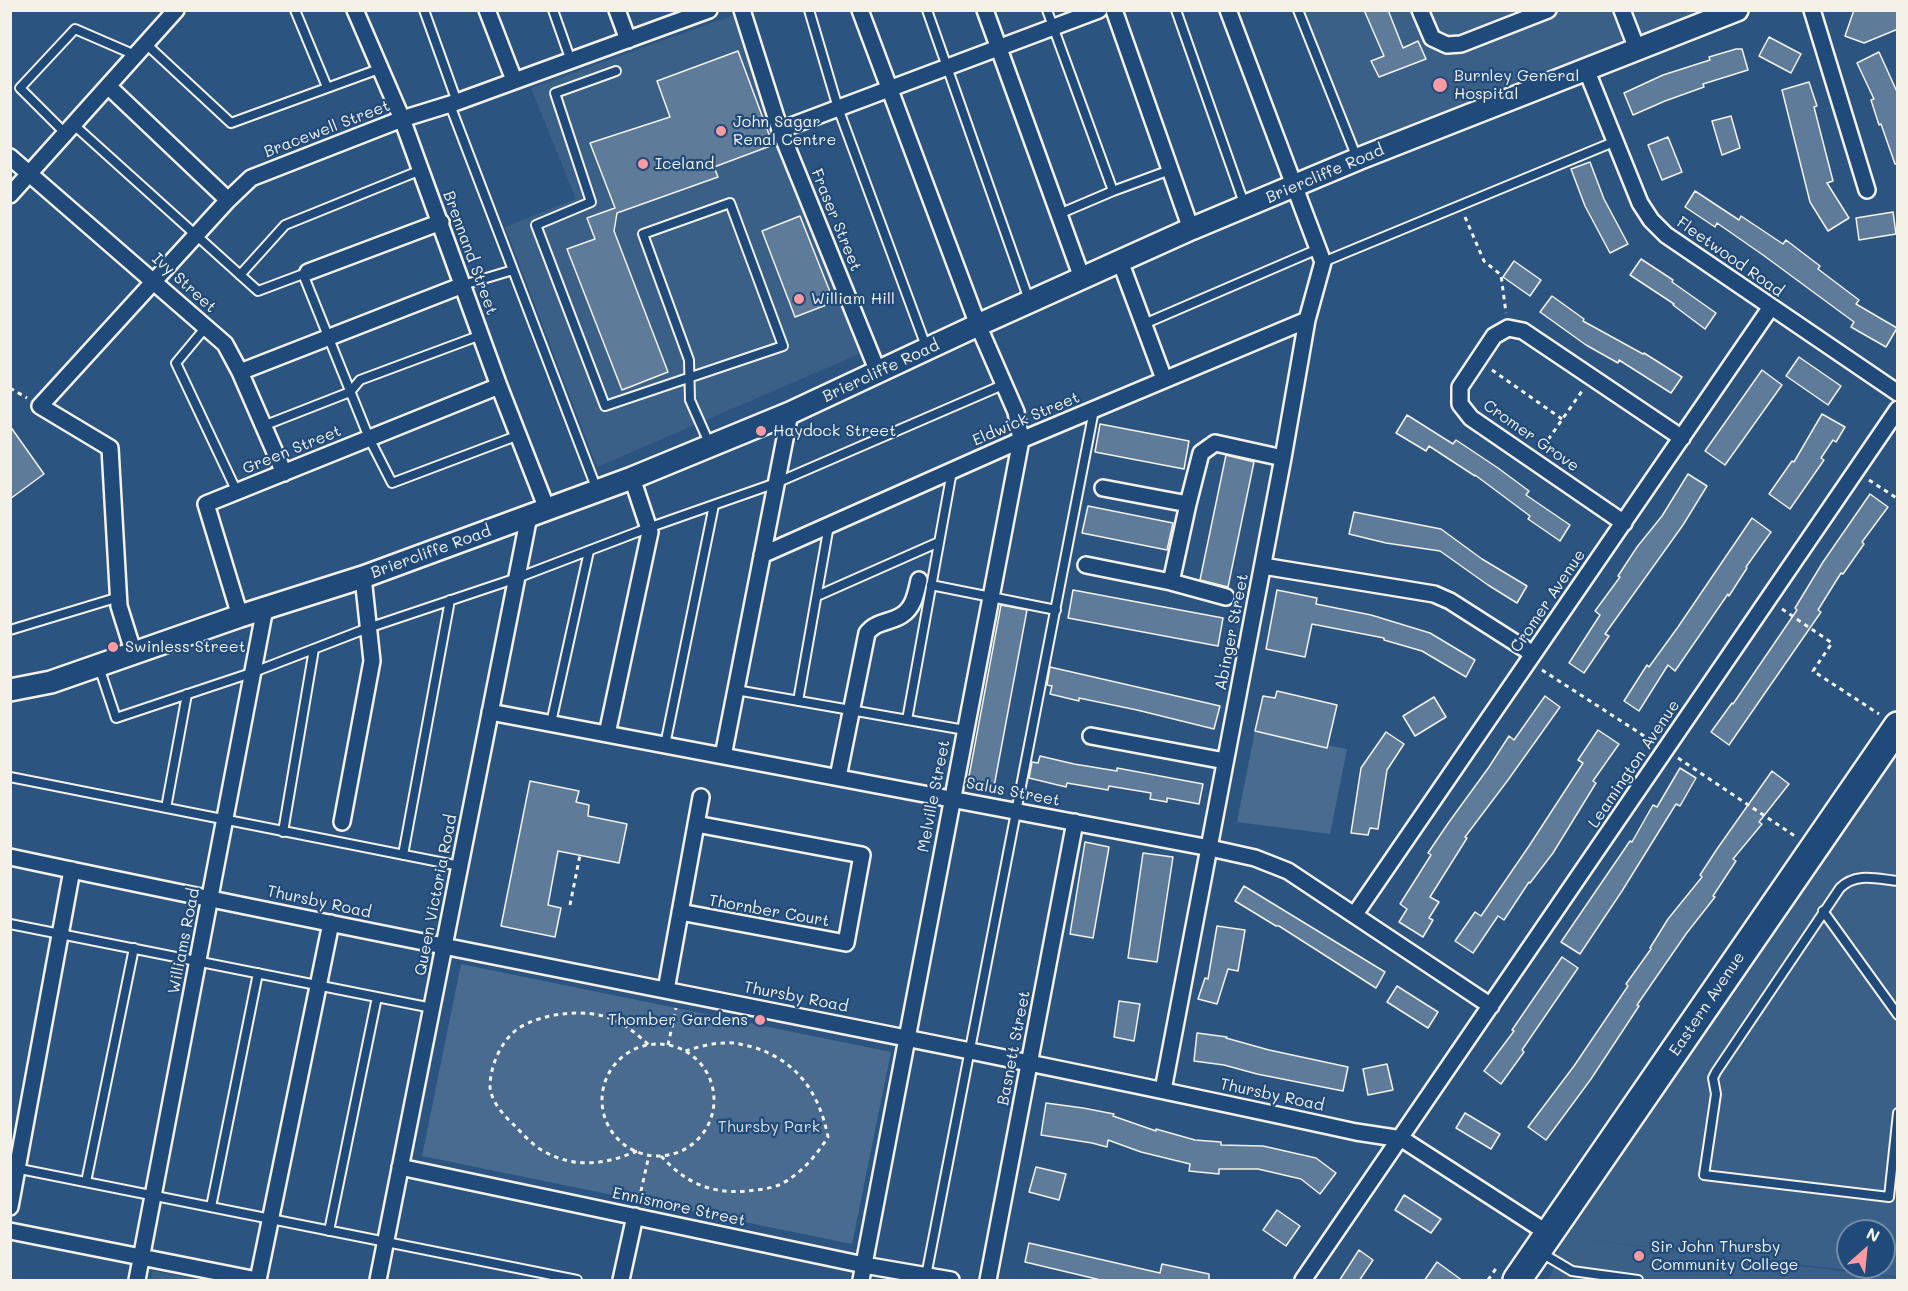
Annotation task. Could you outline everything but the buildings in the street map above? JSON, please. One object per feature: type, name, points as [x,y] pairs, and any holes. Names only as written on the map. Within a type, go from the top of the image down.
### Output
[{"type":"highway","name":"Eastern Avenue","points":[[1517,1281],[1814,849],[1895,737]]},
{"type":"street","points":[[10,195],[176,10]]},
{"type":"street","name":"Brennand Street","points":[[355,10],[402,119],[519,435],[538,513]]},
{"type":"street","points":[[487,10],[514,80]]},
{"type":"street","points":[[617,10],[628,39]]},
{"type":"street","name":"Bracewell Street","points":[[118,597],[110,448],[40,406],[228,200],[251,178],[402,119],[571,61],[685,14],[710,10]]},
{"type":"street","name":"Fraser Street","points":[[742,10],[780,130],[878,372]]},
{"type":"street","name":"Melville Street","points":[[860,10],[978,325],[1016,412],[1021,440],[861,1281]]},
{"type":"street","points":[[986,10],[1082,278]]},
{"type":"street","points":[[780,130],[1099,10]]},
{"type":"street","points":[[1114,10],[1191,229]]},
{"type":"street","points":[[1228,10],[1321,255]]},
{"type":"street","points":[[1420,10],[1432,38],[1447,45],[1461,44],[1548,10]]},
{"type":"street","points":[[1622,10],[1637,49]]},
{"type":"street","name":"Briercliffe Road","points":[[10,690],[51,682],[240,616],[363,577],[632,478],[790,413],[1191,229],[1358,159],[1737,10]]},
{"type":"street","points":[[1812,10],[1867,190]]},
{"type":"street","name":"Fleetwood Road","points":[[1586,69],[1640,202],[1651,220],[1666,235],[1898,393]]},
{"type":"street","points":[[108,86],[228,200]]},
{"type":"street","name":"Ivy Street","points":[[10,157],[225,344],[240,372],[284,473]]},
{"type":"street","points":[[306,273],[441,222]]},
{"type":"street","name":"Abinger Street","points":[[1163,1090],[1321,255]]},
{"type":"street","points":[[1120,261],[1164,379]]},
{"type":"street","points":[[240,372],[463,285]]},
{"type":"street","name":"Cromer Avenue","points":[[1355,914],[1771,307]]},
{"type":"street","name":"Eldwick Street","points":[[762,555],[1021,440],[1307,320]]},
{"type":"street","points":[[1508,328],[1523,331],[1682,438]]},
{"type":"street","name":"Cromer Grove","points":[[1508,328],[1494,336],[1460,387],[1460,404],[1471,418],[1624,523]]},
{"type":"street","name":"Green Street","points":[[240,616],[206,504],[499,386]]},
{"type":"street","name":"Leamington Avenue","points":[[1401,1139],[1898,409]]},
{"type":"street","points":[[723,756],[790,413]]},
{"type":"street","points":[[1171,582],[1201,453],[1215,443],[1283,458]]},
{"type":"street","points":[[607,734],[650,532],[632,478]]},
{"type":"street","points":[[1103,488],[1188,504]]},
{"type":"street","name":"Queen Victoria Road","points":[[378,1281],[517,578],[538,513]]},
{"type":"street","points":[[1086,566],[1171,582],[1226,597]]},
{"type":"street","points":[[1263,566],[1434,594],[1450,601],[1531,657]]},
{"type":"street","points":[[342,822],[372,662],[363,577]]},
{"type":"street","points":[[838,777],[867,633],[877,624],[902,615],[925,583]]},
{"type":"street","points":[[118,597],[134,654]]},
{"type":"street","name":"Williams Road","points":[[137,1281],[265,608]]},
{"type":"street","name":"Salus Street","points":[[490,712],[1255,858],[1288,871],[1491,1006]]},
{"type":"street","points":[[1090,736],[1225,761]]},
{"type":"street","points":[[672,991],[680,912],[701,797]]},
{"type":"street","name":"Basnett Street","points":[[988,1281],[1075,822]]},
{"type":"street","name":"Thornber Court","points":[[680,912],[846,943],[862,855],[696,824]]},
{"type":"street","name":"Thursby Road","points":[[10,857],[444,946],[907,1037],[1356,1132],[1401,1139],[1543,1242]]},
{"type":"street","points":[[10,1207],[14,1168],[72,870]]},
{"type":"street","points":[[10,1231],[258,1281],[331,923]]},
{"type":"street","points":[[1303,1281],[1401,1139]]},
{"type":"street","name":"Ennismore Street","points":[[400,1167],[925,1278],[951,1281]]},
{"type":"street","points":[[621,1281],[634,1216]]},
{"type":"lane","points":[[295,10],[327,87]]},
{"type":"lane","points":[[424,10],[453,103],[513,270],[597,491]]},
{"type":"lane","points":[[553,10],[571,61]]},
{"type":"lane","points":[[808,10],[838,108],[927,349]]},
{"type":"lane","points":[[927,10],[1029,302]]},
{"type":"lane","points":[[1047,10],[1113,191]]},
{"type":"lane","points":[[1176,10],[1245,207]]},
{"type":"lane","points":[[1298,10],[1358,159]]},
{"type":"lane","points":[[379,69],[231,123],[141,50],[75,29],[20,88],[258,291],[306,273],[350,392],[369,438],[392,483],[519,435]]},
{"type":"lane","points":[[616,71],[555,93],[591,202],[536,225],[605,406],[690,377],[783,346],[730,203],[643,234],[689,360],[690,377],[690,400],[711,446]]},
{"type":"lane","points":[[1144,324],[1321,255],[1460,205],[1616,141]]},
{"type":"lane","points":[[240,275],[285,225],[421,170]]},
{"type":"lane","points":[[1059,214],[1170,170]]},
{"type":"lane","points":[[463,285],[513,270]]},
{"type":"lane","points":[[206,327],[176,363],[237,492]]},
{"type":"lane","points":[[263,426],[350,392],[360,380],[481,335]]},
{"type":"lane","points":[[98,666],[116,718],[254,672],[368,628],[517,578],[648,528],[776,483],[1005,384]]},
{"type":"lane","points":[[925,1278],[1094,409]]},
{"type":"lane","points":[[907,720],[925,583],[939,542],[952,471]]},
{"type":"lane","points":[[665,745],[714,505]]},
{"type":"lane","points":[[798,701],[829,525]]},
{"type":"lane","points":[[817,596],[939,542]]},
{"type":"lane","points":[[551,723],[589,551]]},
{"type":"lane","points":[[925,583],[1056,610]]},
{"type":"lane","points":[[10,630],[118,597]]},
{"type":"lane","points":[[403,855],[450,600]]},
{"type":"lane","points":[[283,832],[314,649]]},
{"type":"lane","points":[[736,690],[965,730]]},
{"type":"lane","points":[[166,808],[188,694]]},
{"type":"lane","points":[[10,777],[460,866]]},
{"type":"lane","points":[[1898,881],[1867,877],[1853,879],[1840,888],[1716,1072],[1713,1078],[1716,1094],[1704,1175],[1889,1197],[1898,1113]]},
{"type":"lane","points":[[1823,911],[1898,1014]]},
{"type":"lane","points":[[10,924],[432,1008]]},
{"type":"lane","points":[[86,1182],[134,948]]},
{"type":"lane","points":[[211,1207],[258,973]]},
{"type":"lane","points":[[329,1231],[377,997]]},
{"type":"lane","points":[[14,1168],[577,1281]]},
{"type":"lane","points":[[1543,1242],[1572,1271],[1638,1281]]},
{"type":"path","points":[[1460,205],[1484,261],[1501,274],[1508,328]]},
{"type":"path","points":[[1478,360],[1562,419]]},
{"type":"path","points":[[1533,461],[1592,377]]},
{"type":"path","points":[[1856,470],[1898,499]]},
{"type":"path","points":[[1768,599],[1832,643],[1813,671],[1895,737]]},
{"type":"path","points":[[1531,657],[1814,849]]},
{"type":"path","points":[[570,905],[580,855]]},
{"type":"path","points":[[668,1045],[672,991]]},
{"type":"path","points":[[637,1151],[615,1160],[592,1164],[567,1160],[544,1152],[502,1114],[490,1089],[493,1065],[504,1042],[519,1028],[544,1018],[569,1014],[592,1014],[611,1018],[631,1029],[649,1045]]},
{"type":"path","points":[[661,1156],[676,1172],[717,1191],[759,1190],[779,1185],[796,1173],[810,1162],[828,1137],[816,1098],[802,1077],[784,1062],[767,1052],[727,1042],[685,1051]]},
{"type":"path","points":[[649,1045],[668,1045],[685,1051],[699,1061],[709,1077],[714,1094],[713,1112],[707,1129],[695,1142],[679,1152],[661,1156],[637,1151],[626,1145],[613,1132],[604,1115],[603,1096],[607,1078],[616,1062],[631,1051],[649,1045]]},
{"type":"path","points":[[639,1200],[650,1155]]},
{"type":"shaded area","name":"Burnley General Hospital","points":[[1298,11],[1746,11],[1358,159]]},
{"type":"shaded area","points":[[734,15],[859,354],[597,467],[505,227],[576,199],[531,88]]},
{"type":"shaded area","points":[[1897,752],[1897,1276],[1896,1219],[1836,1219],[1836,1269],[1565,1237],[1836,1270],[1836,1279],[1896,1278],[1897,1280],[1547,1280],[1551,1275],[1563,1237]]},
{"type":"shaded area","points":[[152,1271],[200,1280],[151,1280]]},
{"type":"green space","points":[[1255,731],[1347,749],[1330,834],[1237,822]]},
{"type":"green space","name":"Thursby Park","points":[[461,964],[891,1052],[852,1244],[422,1156]]},
{"type":"place","name":"Burnley General Hospital","points":[[1440,85]]},
{"type":"place","name":"John Sagar Renal Centre","points":[[721,131]]},
{"type":"place","name":"Iceland","points":[[643,164]]},
{"type":"place","name":"William Hill","points":[[799,299]]},
{"type":"place","name":"Haydock Street","points":[[761,431]]},
{"type":"place","name":"Swinless Street","points":[[113,647]]},
{"type":"place","name":"Thomber Gardens","points":[[760,1020]]},
{"type":"place","name":"Sir John Thursby Community College","points":[[1639,1256]]}]
